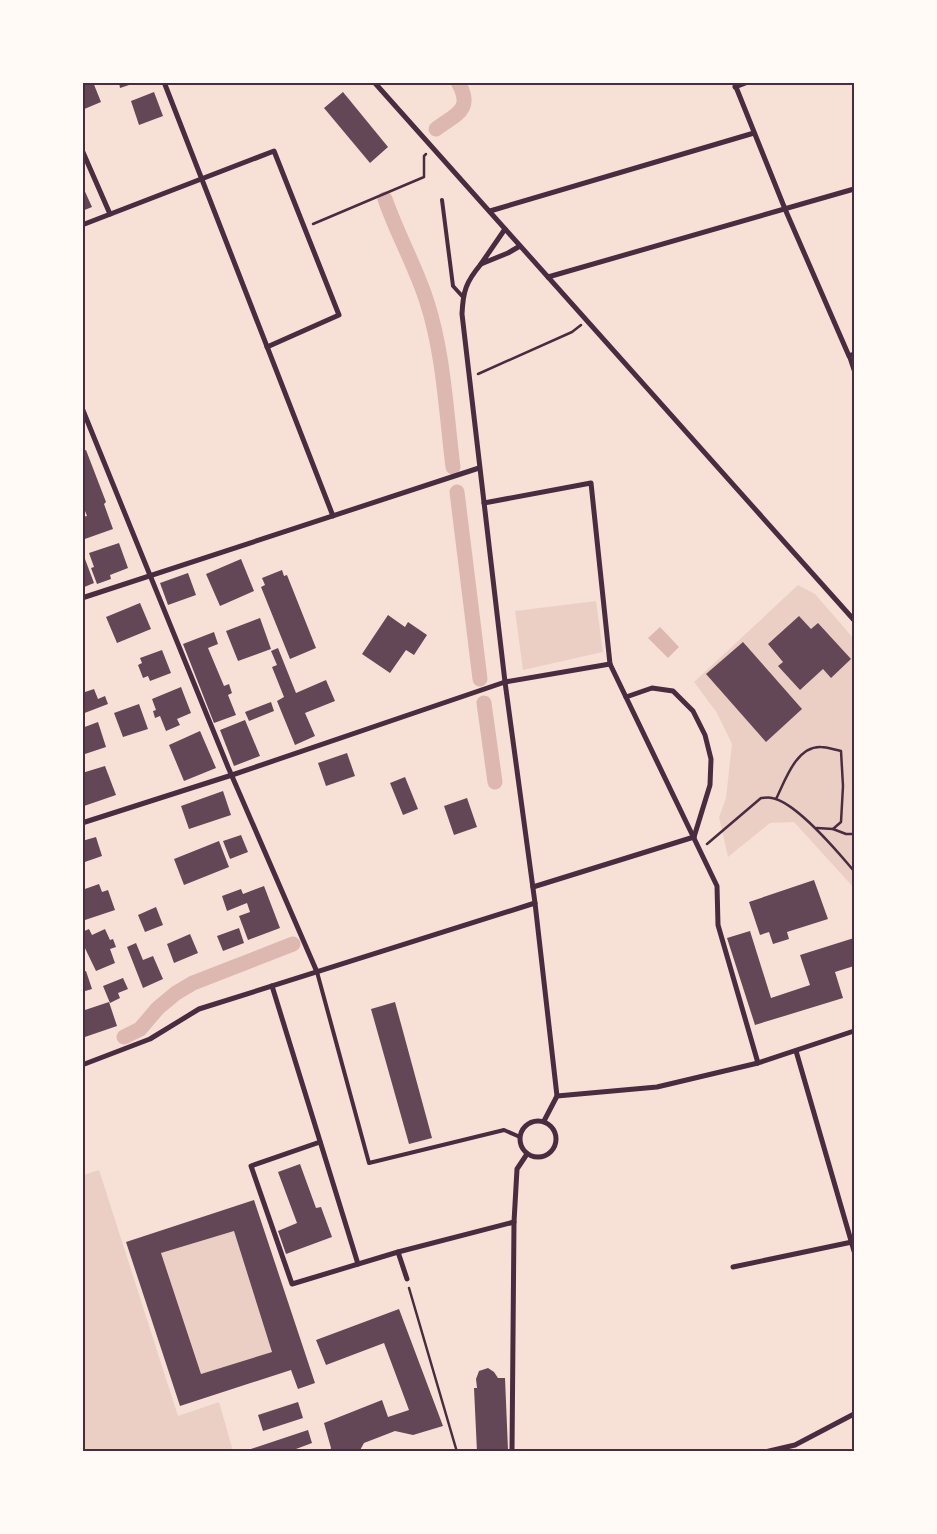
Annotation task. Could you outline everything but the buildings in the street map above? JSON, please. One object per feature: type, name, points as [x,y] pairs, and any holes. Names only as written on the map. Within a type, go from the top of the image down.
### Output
[{"type":"street","points":[[164,82],[333,516]]},
{"type":"street","points":[[374,82],[854,620]]},
{"type":"street","points":[[748,82],[735,85],[785,210],[852,355]]},
{"type":"street","points":[[490,212],[754,133]]},
{"type":"street","points":[[82,150],[110,214]]},
{"type":"street","points":[[82,225],[274,151],[339,315],[267,347]]},
{"type":"street","points":[[548,277],[854,189]]},
{"type":"street","points":[[505,229],[465,287],[462,314],[505,682],[536,903],[557,1096],[544,1121]]},
{"type":"street","points":[[481,264],[520,246]]},
{"type":"street","points":[[82,408],[232,775],[317,972]]},
{"type":"street","points":[[82,598],[480,468]]},
{"type":"street","points":[[484,503],[591,483],[610,664],[717,886],[718,926],[758,1063]]},
{"type":"street","points":[[82,823],[232,775],[505,682],[610,664]]},
{"type":"street","points":[[626,698],[652,688],[673,691],[693,711],[706,735],[711,759],[710,785],[694,837]]},
{"type":"street","points":[[533,886],[694,837]]},
{"type":"street","points":[[82,1065],[150,1039],[199,1009],[536,903]]},
{"type":"street","points":[[272,986],[358,1264]]},
{"type":"street","points":[[557,1096],[657,1087],[758,1063],[854,1031]]},
{"type":"street","points":[[796,1051],[854,1251]]},
{"type":"street","points":[[544,1121],[556,1133],[557,1139],[553,1150],[544,1157],[539,1158],[526,1154],[520,1143],[522,1130],[531,1122],[544,1121]]},
{"type":"street","points":[[320,1142],[251,1166],[292,1284],[398,1252],[514,1222]]},
{"type":"street","points":[[512,1452],[514,1222],[517,1169],[526,1154]]},
{"type":"street","points":[[733,1267],[852,1242]]},
{"type":"street","points":[[398,1252],[407,1279]]},
{"type":"street","points":[[765,1452],[795,1445],[854,1414]]},
{"type":"street","points":[[795,1445],[798,1452]]},
{"type":"lane","points":[[442,200],[454,286],[463,297]]},
{"type":"lane","points":[[852,355],[854,371]]},
{"type":"lane","points":[[317,972],[369,1163],[504,1130],[520,1137]]},
{"type":"path","points":[[304,228],[424,177],[424,156],[433,148]]},
{"type":"path","points":[[469,378],[572,332],[587,320]]},
{"type":"path","points":[[776,799],[791,768],[809,750],[820,747],[841,751],[843,786],[840,822],[833,829]]},
{"type":"path","points":[[701,850],[760,798],[772,798],[784,803],[816,828],[854,871]]},
{"type":"path","points":[[816,828],[833,829],[846,834],[854,834]]},
{"type":"path","points":[[407,1279],[457,1452]]},
{"type":"shaded area","points":[[798,585],[815,594],[854,639],[854,888],[794,822],[770,823],[728,857],[719,817],[726,798],[732,744],[717,713],[694,682]]},
{"type":"shaded area","points":[[596,601],[603,652],[523,670],[515,611]]},
{"type":"shaded area","points":[[660,627],[679,647],[668,658],[648,638]]},
{"type":"shaded area","points":[[99,1170],[178,1416],[219,1402],[233,1451],[83,1451],[83,1175]]},
{"type":"shaded area","points":[[234,1231],[272,1352],[201,1374],[161,1253]]},
{"type":"waterway","points":[[436,129],[461,110],[464,99],[458,82]]},
{"type":"waterway","points":[[385,199],[423,289],[433,322],[444,384],[453,467]]},
{"type":"waterway","points":[[457,492],[480,679]]},
{"type":"waterway","points":[[484,703],[495,782]]},
{"type":"waterway","points":[[124,1037],[140,1029],[158,1008],[176,993],[193,983],[293,944]]}]
